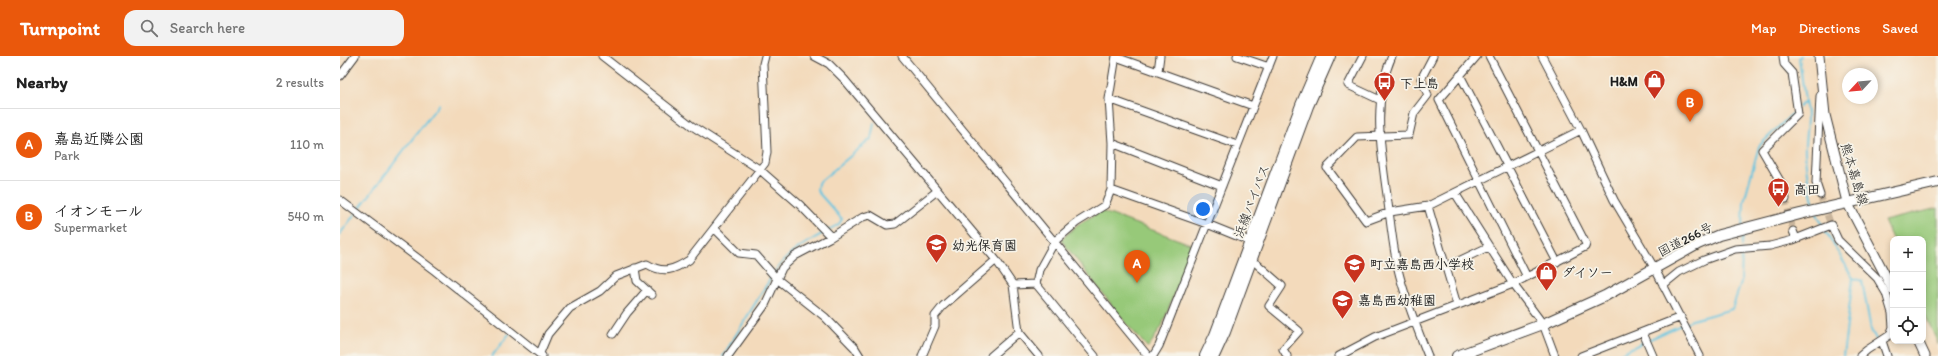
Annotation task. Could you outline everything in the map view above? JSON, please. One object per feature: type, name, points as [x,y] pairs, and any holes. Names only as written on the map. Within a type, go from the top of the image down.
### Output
[{"type":"highway","name":"浜線バイパス","points":[[1214,356],[1225,332],[1301,105],[1322,56]]},
{"type":"highway","name":"浜線バイパス","points":[[1206,356],[1254,243],[1308,106],[1330,56]]},
{"type":"highway","name":"国道266号","points":[[1457,356],[1542,324],[1605,296],[1698,244],[1719,235],[1847,202],[1938,182]]},
{"type":"main road","name":"熊本嘉島線","points":[[1819,56],[1820,82],[1834,156],[1847,202],[1890,284]]},
{"type":"main road","points":[[1919,344],[1924,356]]},
{"type":"street","points":[[340,76],[355,56]]},
{"type":"street","points":[[602,56],[692,126],[759,169],[800,205],[831,237]]},
{"type":"street","points":[[340,200],[541,355],[548,334],[570,308],[600,291],[616,276],[648,264],[656,270],[680,266],[689,260],[765,163],[767,152],[763,64],[765,56]]},
{"type":"street","points":[[814,56],[829,64],[844,78],[996,260],[1013,285],[1019,332],[1039,356]]},
{"type":"street","points":[[902,56],[1148,356]]},
{"type":"street","points":[[1036,284],[1039,270],[1055,241],[1076,223],[1105,205],[1111,190],[1112,143],[1109,99],[1116,56],[1253,106]]},
{"type":"street","points":[[1158,72],[1160,56]]},
{"type":"street","points":[[1237,56],[1269,67]]},
{"type":"street","points":[[1153,356],[1159,346],[1274,56]]},
{"type":"street","points":[[1363,56],[1348,85],[1380,100]]},
{"type":"street","points":[[1392,56],[1384,79],[1380,100],[1380,137],[1398,269],[1414,321],[1428,356]]},
{"type":"street","points":[[1433,56],[1421,79],[1428,95],[1414,112],[1409,135],[1357,137],[1328,168],[1366,221],[1390,212],[1428,206],[1581,130]]},
{"type":"street","points":[[1477,56],[1439,100],[1527,277]]},
{"type":"street","points":[[1339,356],[1375,337],[1513,284],[1585,248],[1586,244],[1489,56]]},
{"type":"street","points":[[1542,56],[1581,130],[1614,200],[1655,269],[1700,356]]},
{"type":"street","points":[[1783,56],[1784,64],[1792,73],[1798,114],[1762,150],[1783,186],[1786,199]]},
{"type":"street","points":[[1460,75],[1557,262]]},
{"type":"street","points":[[1820,82],[1816,183],[1820,195]]},
{"type":"street","points":[[1109,99],[1238,145]]},
{"type":"street","points":[[1112,143],[1222,186]]},
{"type":"street","points":[[1111,190],[1207,224],[1254,243]]},
{"type":"street","points":[[728,356],[765,305],[782,268],[795,256],[831,237],[863,217],[870,215],[887,225],[895,224],[937,191]]},
{"type":"street","points":[[1455,193],[1488,247],[1542,324],[1555,356]]},
{"type":"street","points":[[1428,206],[1457,305]]},
{"type":"street","points":[[1663,285],[1679,272],[1704,260],[1735,249],[1770,246],[1793,240],[1831,225],[1838,240],[1877,278],[1886,294],[1892,314],[1893,327],[1890,335],[1860,356]]},
{"type":"street","points":[[714,228],[739,253],[756,255],[777,278],[825,317],[855,348],[860,356]]},
{"type":"street","points":[[1793,240],[1795,236],[1794,231]]},
{"type":"street","points":[[1446,267],[1488,247]]},
{"type":"street","points":[[922,356],[935,326],[935,316],[943,306],[996,260]]},
{"type":"street","points":[[1257,264],[1282,286],[1269,306],[1299,331],[1283,349],[1287,356]]},
{"type":"street","points":[[613,334],[627,313],[649,293],[637,281],[635,268]]},
{"type":"street","points":[[1013,285],[1036,284]]},
{"type":"street","points":[[1036,284],[1094,356]]},
{"type":"street","points":[[1581,356],[1681,317]]},
{"type":"street","points":[[990,356],[1019,332]]},
{"type":"street","points":[[1643,333],[1653,356]]},
{"type":"street","points":[[1882,341],[1886,356]]},
{"type":"green space","points":[[1938,208],[1938,344],[1926,317],[1926,236],[1891,236],[1884,221]]},
{"type":"green space","points":[[1101,211],[1193,245],[1162,326],[1148,348],[1125,322],[1061,240],[1077,225]]},
{"type":"waterway","points":[[1799,107],[1805,101],[1799,58],[1801,56]]},
{"type":"waterway","points":[[1805,101],[1807,117],[1805,160],[1815,208]]},
{"type":"waterway","points":[[359,209],[439,104]]},
{"type":"waterway","points":[[1743,226],[1744,201],[1759,146],[1796,110]]},
{"type":"waterway","points":[[774,273],[787,257],[812,239],[839,224],[842,219],[817,191],[818,183],[871,139],[874,123]]},
{"type":"waterway","points":[[340,234],[355,214]]},
{"type":"waterway","points":[[1817,214],[1823,226]]},
{"type":"waterway","points":[[1825,230],[1853,278],[1843,356]]},
{"type":"waterway","points":[[1742,246],[1743,233]]},
{"type":"waterway","points":[[1648,340],[1692,320],[1732,309],[1741,283],[1742,251]]},
{"type":"waterway","points":[[723,356],[772,276]]},
{"type":"waterway","points":[[1853,278],[1862,281],[1871,330],[1882,350]]},
{"type":"waterway","points":[[492,356],[509,334]]},
{"type":"waterway","points":[[1615,356],[1644,342]]},
{"type":"tunnel","points":[[1820,195],[1831,225]]},
{"type":"tunnel","points":[[1786,199],[1793,231]]},
{"type":"place","name":"H&M","points":[[1654,100]]},
{"type":"place","name":"下上島","points":[[1384,102]]},
{"type":"place","name":"イオンモール","points":[[1690,122]]},
{"type":"place","name":"高田","points":[[1778,208]]},
{"type":"place","name":"幼光保育園","points":[[937,264]]},
{"type":"place","name":"嘉島近隣公園","points":[[1137,283]]},
{"type":"place","name":"町立嘉島西小学校","points":[[1354,284]]},
{"type":"place","name":"ダイソー","points":[[1547,292]]},
{"type":"place","name":"嘉島西幼稚園","points":[[1343,320]]}]
